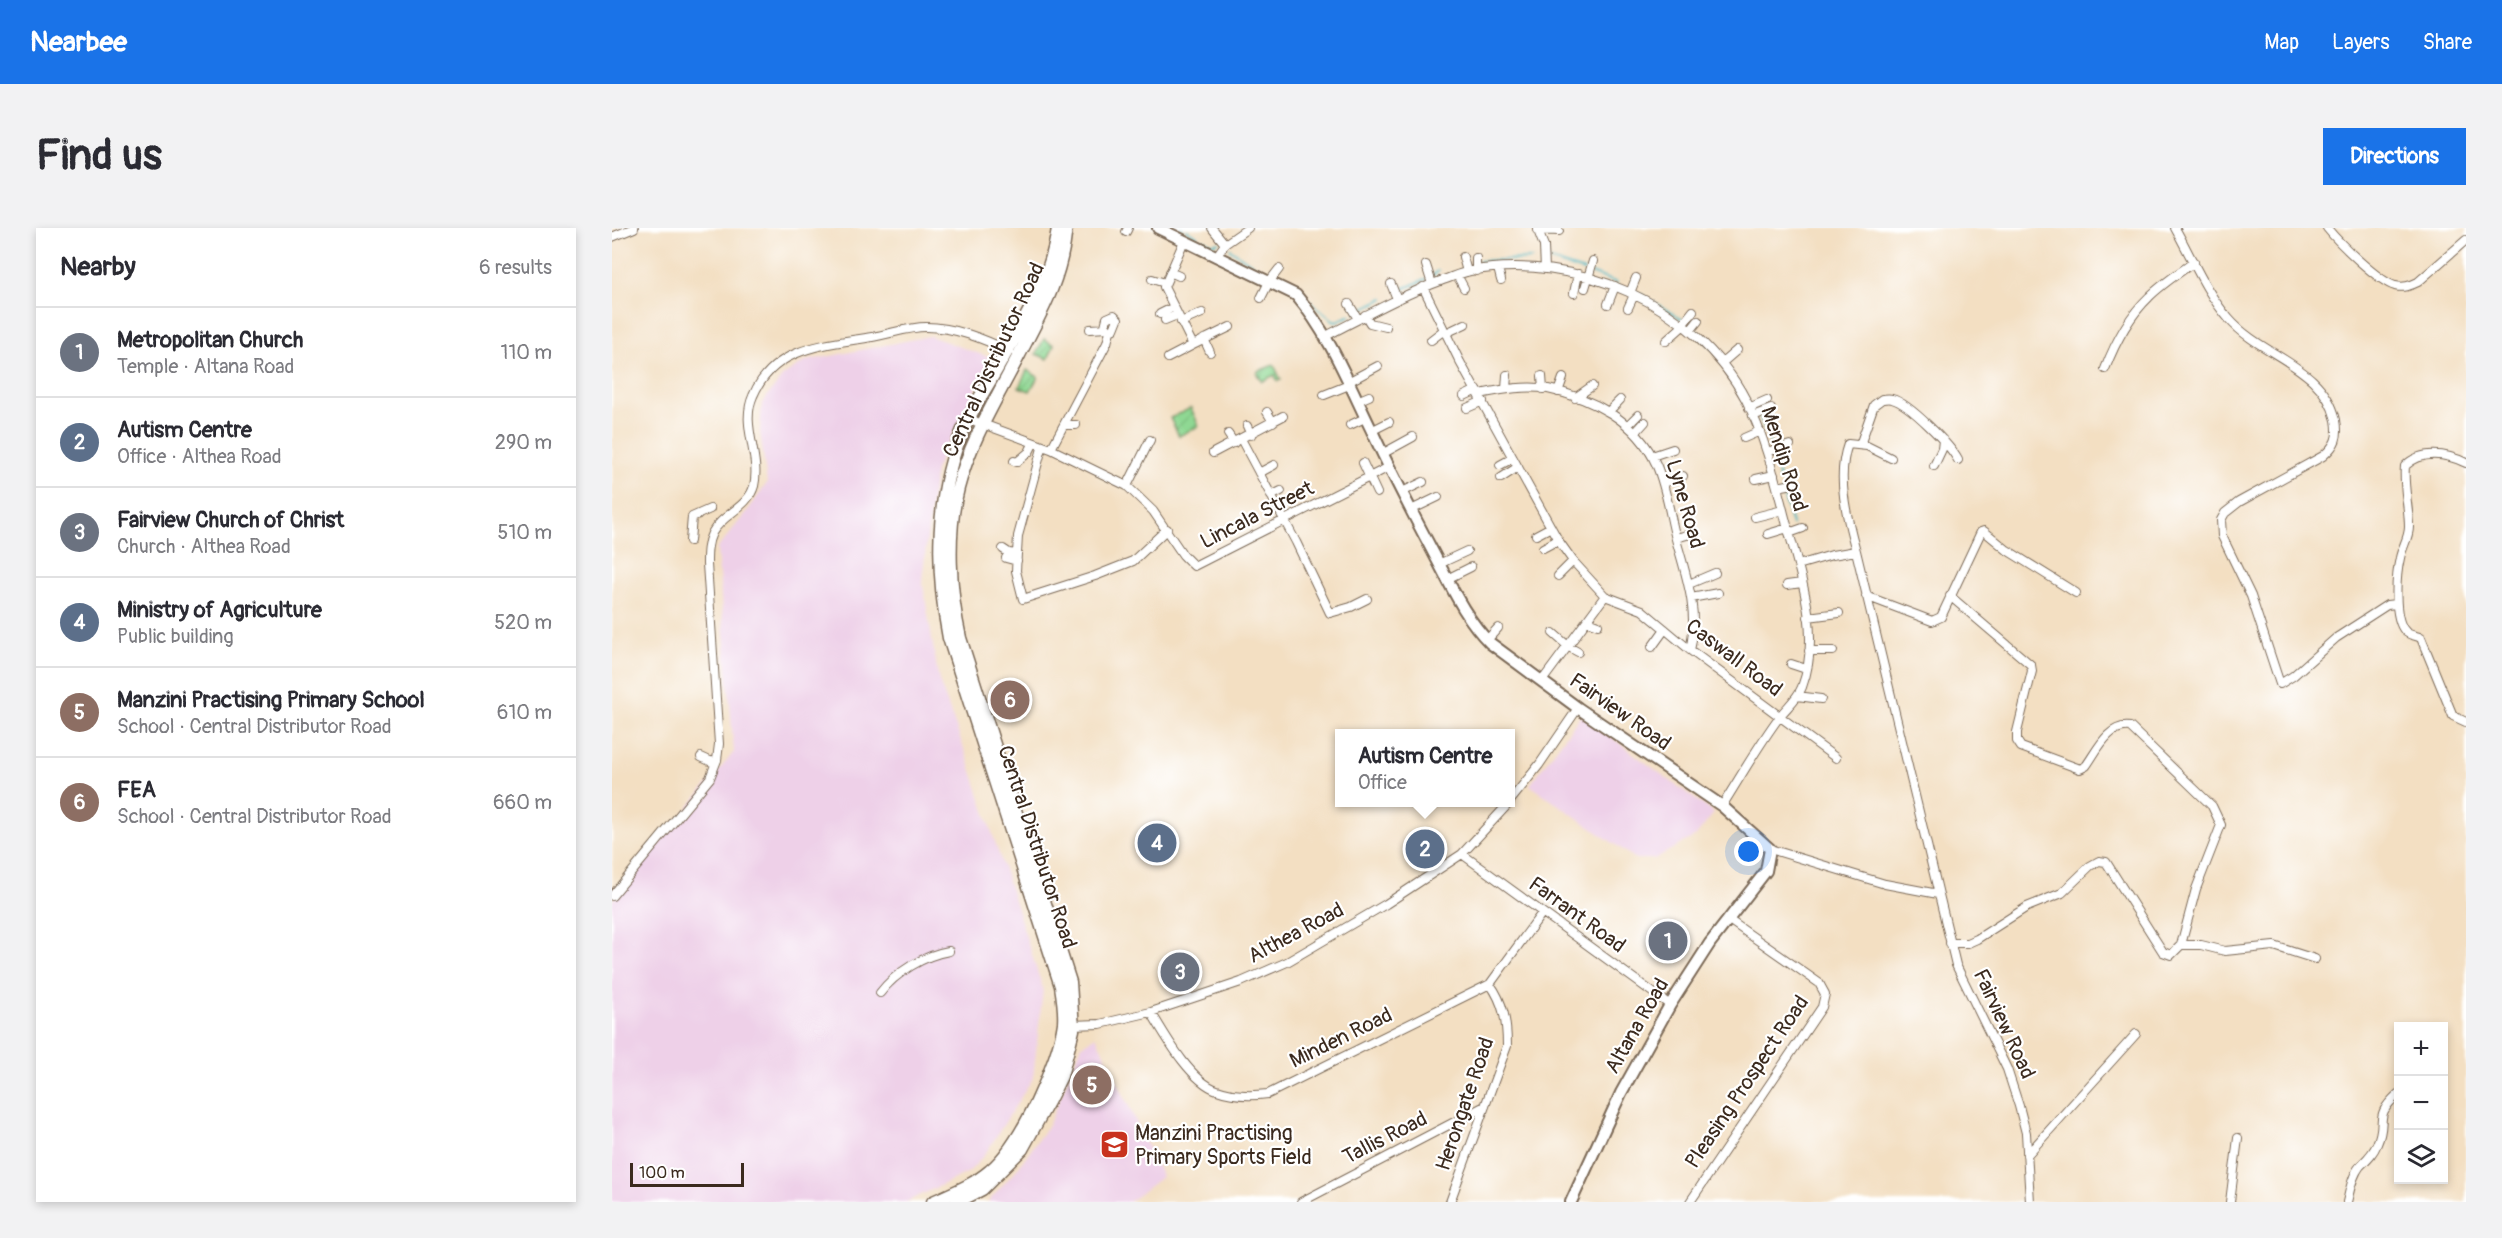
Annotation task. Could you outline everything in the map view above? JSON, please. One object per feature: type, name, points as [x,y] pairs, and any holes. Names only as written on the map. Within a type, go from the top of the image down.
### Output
[{"type":"highway","name":"Central Distributor Road","points":[[957,1202],[982,1189],[1022,1149],[1061,1076],[1068,1025],[1070,982],[970,672],[954,610],[951,558],[954,508],[964,468],[1048,272],[1058,228]]},
{"type":"highway","name":"Central Distributor Road","points":[[933,1202],[992,1170],[1015,1141],[1051,1068],[1068,1025],[1061,986],[961,676],[944,610],[940,559],[943,508],[953,457],[969,419],[1013,353],[1057,278],[1066,228]]},
{"type":"main road","name":"Fairview Road","points":[[1158,228],[1296,295],[1326,336],[1371,431],[1462,609],[1487,640],[1578,708],[1722,806],[1770,849]]},
{"type":"main road","name":"Altana Road","points":[[1571,1202],[1621,1094],[1670,1005],[1710,943],[1766,871],[1770,849]]},
{"type":"street","points":[[612,237],[634,228]]},
{"type":"street","points":[[1212,228],[1225,243]]},
{"type":"street","points":[[1216,257],[1225,243],[1248,228]]},
{"type":"street","points":[[2175,228],[2217,303],[2230,320],[2316,382],[2332,404],[2337,427],[2337,439],[2332,449],[2239,502],[2220,520],[2222,536],[2251,596],[2280,684],[2293,676],[2336,638],[2387,605],[2396,604]]},
{"type":"street","points":[[2327,228],[2383,281],[2397,287],[2409,287],[2418,282],[2466,240]]},
{"type":"street","points":[[1545,269],[1544,246],[1537,229],[1559,231]]},
{"type":"street","points":[[1184,241],[1164,288],[1171,293],[1177,315],[1193,345]]},
{"type":"street","points":[[1463,257],[1472,271]]},
{"type":"street","points":[[1472,271],[1476,258]]},
{"type":"street","points":[[1585,288],[1593,261]]},
{"type":"street","points":[[2105,369],[2120,336],[2149,297],[2194,262]]},
{"type":"street","points":[[1426,265],[1432,284]]},
{"type":"street","name":"Mendip Road","points":[[1326,336],[1423,287],[1472,271],[1518,266],[1588,276],[1632,294],[1653,304],[1686,327],[1722,363],[1760,431],[1774,475],[1802,583],[1808,617],[1809,651],[1802,687],[1797,696],[1780,716],[1722,806]]},
{"type":"street","points":[[1498,268],[1501,280]]},
{"type":"street","points":[[1261,298],[1279,269]]},
{"type":"street","points":[[1170,272],[1179,276]]},
{"type":"street","points":[[1574,293],[1578,274]]},
{"type":"street","points":[[1457,275],[1464,288]]},
{"type":"street","points":[[1628,308],[1636,278]]},
{"type":"street","points":[[1152,279],[1165,283]]},
{"type":"street","points":[[1390,284],[1397,299]]},
{"type":"street","points":[[1608,304],[1615,286]]},
{"type":"street","points":[[1423,287],[1558,540],[1573,561],[1605,596],[1542,681]]},
{"type":"street","points":[[1349,304],[1370,323],[1386,327]]},
{"type":"street","points":[[1686,327],[1693,311]]},
{"type":"street","points":[[1162,317],[1202,313]]},
{"type":"street","points":[[1666,341],[1698,321]]},
{"type":"street","points":[[1431,340],[1465,324]]},
{"type":"street","points":[[612,896],[710,778],[717,760],[719,744],[707,564],[708,545],[712,532],[722,520],[745,502],[753,489],[756,463],[748,426],[752,397],[769,369],[802,349],[925,327],[956,331],[1013,353]]},
{"type":"street","points":[[1051,449],[1107,343],[1109,329],[1090,330]]},
{"type":"street","points":[[1168,358],[1204,339],[1227,331]]},
{"type":"street","points":[[1204,339],[1210,352]]},
{"type":"street","points":[[1722,363],[1737,350]]},
{"type":"street","points":[[1324,395],[1349,384],[1378,366]]},
{"type":"street","points":[[1506,389],[1507,375]]},
{"type":"street","points":[[1542,376],[1543,388]]},
{"type":"street","points":[[1558,392],[1563,378]]},
{"type":"street","points":[[1575,398],[1592,386]]},
{"type":"street","name":"Lyne Road","points":[[1480,395],[1506,389],[1543,388],[1558,392],[1609,411],[1628,425],[1643,441],[1663,483],[1689,584],[1695,631],[1690,650]]},
{"type":"street","points":[[1464,396],[1480,395]]},
{"type":"street","points":[[1467,408],[1480,395]]},
{"type":"street","points":[[1357,401],[1369,396]]},
{"type":"street","points":[[1860,445],[1874,405],[1882,399],[1892,399],[1904,405],[1943,440],[1958,460]]},
{"type":"street","points":[[1609,411],[1620,400]]},
{"type":"street","points":[[1749,408],[1767,400]]},
{"type":"street","points":[[1753,416],[1771,409]]},
{"type":"street","points":[[1267,412],[1273,422]]},
{"type":"street","points":[[1628,425],[1638,415]]},
{"type":"street","points":[[1213,453],[1251,435],[1283,416]]},
{"type":"street","points":[[1350,425],[1365,418]]},
{"type":"street","name":"Lincala Street","points":[[969,419],[1042,448],[1051,449],[1127,486],[1153,511],[1194,566],[1389,467]]},
{"type":"street","points":[[1371,431],[1389,422]]},
{"type":"street","points":[[1635,432],[1645,422]]},
{"type":"street","points":[[1064,424],[1076,425]]},
{"type":"street","points":[[1247,426],[1251,435]]},
{"type":"street","points":[[1744,438],[1760,431]]},
{"type":"street","points":[[1228,434],[1237,441],[1254,462],[1285,519],[1330,613],[1341,611],[1367,598]]},
{"type":"street","points":[[1382,453],[1413,437]]},
{"type":"street","points":[[1127,486],[1150,440]]},
{"type":"street","points":[[1934,466],[1942,449],[1943,440]]},
{"type":"street","points":[[1014,461],[1017,462],[1023,458],[1033,444]]},
{"type":"street","points":[[1891,458],[1867,446],[1848,444],[1842,474],[1866,596],[1938,894]]},
{"type":"street","points":[[1767,452],[1790,445]]},
{"type":"street","points":[[1042,448],[1018,536],[1016,571],[1023,599],[1133,561],[1167,530]]},
{"type":"street","points":[[1652,456],[1673,449]]},
{"type":"street","points":[[2466,463],[2425,454],[2412,458],[2404,466],[2403,484],[2409,528],[2407,541],[2400,557],[2396,604],[2403,630],[2421,638],[2452,716],[2466,722]]},
{"type":"street","points":[[1254,462],[1263,458]]},
{"type":"street","points":[[1500,465],[1513,458]]},
{"type":"street","points":[[1363,463],[1377,493]]},
{"type":"street","points":[[1259,472],[1274,465]]},
{"type":"street","points":[[1502,478],[1518,467]]},
{"type":"street","points":[[1756,479],[1774,475]]},
{"type":"street","points":[[1663,483],[1683,476]]},
{"type":"street","points":[[1402,492],[1423,482]]},
{"type":"street","points":[[1777,487],[1794,483]]},
{"type":"street","points":[[1271,496],[1281,491]]},
{"type":"street","points":[[1411,510],[1438,497]]},
{"type":"street","points":[[690,541],[692,517],[710,509]]},
{"type":"street","points":[[1755,517],[1783,510]]},
{"type":"street","points":[[1536,535],[1551,527]]},
{"type":"street","points":[[1768,534],[1803,528]]},
{"type":"street","points":[[1866,596],[1932,621],[1941,617],[1981,532],[1984,531],[2015,555],[2076,593]]},
{"type":"street","points":[[1676,538],[1694,533]]},
{"type":"street","points":[[1543,548],[1558,540]]},
{"type":"street","points":[[1003,549],[1017,558]]},
{"type":"street","points":[[1440,564],[1467,551]]},
{"type":"street","points":[[1798,565],[1856,551]]},
{"type":"street","points":[[1006,558],[1017,558]]},
{"type":"street","points":[[1558,576],[1573,561]]},
{"type":"street","points":[[1447,579],[1471,567]]},
{"type":"street","points":[[1689,584],[1715,573]]},
{"type":"street","points":[[1787,585],[1802,583]]},
{"type":"street","points":[[1690,598],[1718,593]]},
{"type":"street","name":"Caswall Road","points":[[1605,596],[1642,610],[1690,650],[1836,758]]},
{"type":"street","points":[[1950,596],[2031,665],[2032,672],[2017,732],[2017,741],[2021,747],[2080,770],[2086,766],[2110,732],[2119,727],[2130,728],[2212,806],[2221,825],[2196,889],[2181,945],[2171,955],[2163,952],[2106,861],[2090,866],[2062,893],[2027,908],[1977,939],[1968,943],[1950,943]]},
{"type":"street","points":[[1808,617],[1821,613],[1839,613]]},
{"type":"street","points":[[1587,621],[1598,625]]},
{"type":"street","points":[[1487,640],[1498,628]]},
{"type":"street","points":[[1652,647],[1665,629]]},
{"type":"street","points":[[1553,633],[1578,652]]},
{"type":"street","points":[[1809,651],[1833,651]]},
{"type":"street","points":[[1791,664],[1806,669]]},
{"type":"street","points":[[1797,696],[1821,699]]},
{"type":"street","name":"Althea Road","points":[[1515,796],[1578,708]]},
{"type":"street","points":[[701,757],[712,762],[717,760]]},
{"type":"street","name":"Althea Road","points":[[1068,1025],[1100,1024],[1151,1012],[1241,982],[1287,962],[1377,910],[1462,854],[1505,807]]},
{"type":"street","name":"Fairview Road","points":[[1770,849],[1885,884],[1938,894],[1961,979],[2007,1069],[2026,1133],[2030,1202]]},
{"type":"street","name":"Farrant Road","points":[[1462,854],[1670,1005]]},
{"type":"street","name":"Minden Road","points":[[1151,1012],[1171,1044],[1197,1077],[1215,1090],[1246,1096],[1268,1094],[1490,984],[1542,913]]},
{"type":"street","name":"Pleasing Prospect Road","points":[[1690,1202],[1822,1007],[1825,994],[1819,983],[1729,920]]},
{"type":"street","points":[[2181,945],[2201,945],[2224,951],[2274,946],[2315,959]]},
{"type":"street","points":[[880,993],[896,976],[941,952],[949,951]]},
{"type":"street","name":"Herongate Road","points":[[1450,1202],[1508,1046],[1507,1020],[1497,993],[1490,984]]},
{"type":"street","points":[[2027,1155],[2136,1034]]},
{"type":"street","points":[[2347,1202],[2353,1178],[2370,1157],[2378,1141],[2381,1114],[2394,1099]]},
{"type":"street","name":"Tallis Road","points":[[1301,1202],[1485,1106]]},
{"type":"street","points":[[2230,1202],[2238,1138]]},
{"type":"shaded area","points":[[930,336],[991,358],[935,470],[922,580],[939,681],[970,765],[1043,989],[1033,1078],[985,1154],[969,1172],[906,1202],[612,1202],[612,901],[734,752],[717,549],[767,483],[760,431],[762,403],[783,376],[806,361]]},
{"type":"shaded area","points":[[1581,715],[1714,813],[1696,836],[1654,859],[1636,859],[1530,785]]},
{"type":"shaded area","points":[[1096,1036],[1162,1177],[1129,1202],[988,1202],[1017,1169],[1049,1124],[1082,1045]]},
{"type":"green space","points":[[1044,339],[1054,345],[1048,359],[1036,354]]},
{"type":"green space","points":[[1274,365],[1281,380],[1277,381],[1275,375],[1262,381],[1257,374],[1258,371]]},
{"type":"green space","points":[[1027,370],[1038,377],[1030,391],[1019,387]]},
{"type":"green space","points":[[1191,408],[1199,426],[1179,436],[1170,418]]},
{"type":"waterway","points":[[1186,230],[1197,236]]},
{"type":"waterway","points":[[1202,239],[1212,244],[1219,242]]},
{"type":"waterway","points":[[1230,249],[1268,275]]},
{"type":"waterway","points":[[1478,261],[1532,259]]},
{"type":"waterway","points":[[1549,260],[1584,271]]},
{"type":"waterway","points":[[1432,276],[1438,271]]},
{"type":"waterway","points":[[1591,273],[1617,283]]},
{"type":"waterway","points":[[1274,278],[1290,287]]},
{"type":"waterway","points":[[1398,291],[1426,279]]},
{"type":"waterway","points":[[1640,294],[1682,319]]},
{"type":"waterway","points":[[1302,295],[1333,320],[1337,321],[1351,315]]},
{"type":"waterway","points":[[1356,312],[1384,298]]},
{"type":"waterway","points":[[1694,329],[1723,359]]},
{"type":"waterway","points":[[1760,417],[1770,443]]},
{"type":"waterway","points":[[1774,459],[1780,482]]},
{"type":"waterway","points":[[1782,490],[1792,525]]},
{"type":"waterway","points":[[1804,571],[1806,583]]},
{"type":"place","name":"FEA","points":[[1010,700]]},
{"type":"place","name":"Ministry of Agriculture","points":[[1157,843]]},
{"type":"place","name":"Autism Centre","points":[[1425,849]]},
{"type":"place","name":"Metropolitan Church","points":[[1668,941]]},
{"type":"place","name":"Fairview Church of Christ","points":[[1180,972]]},
{"type":"place","name":"Manzini Practising Primary School","points":[[1092,1085]]},
{"type":"place","name":"Manzini Practising Primary Sports Field","points":[[1114,1145]]}]
